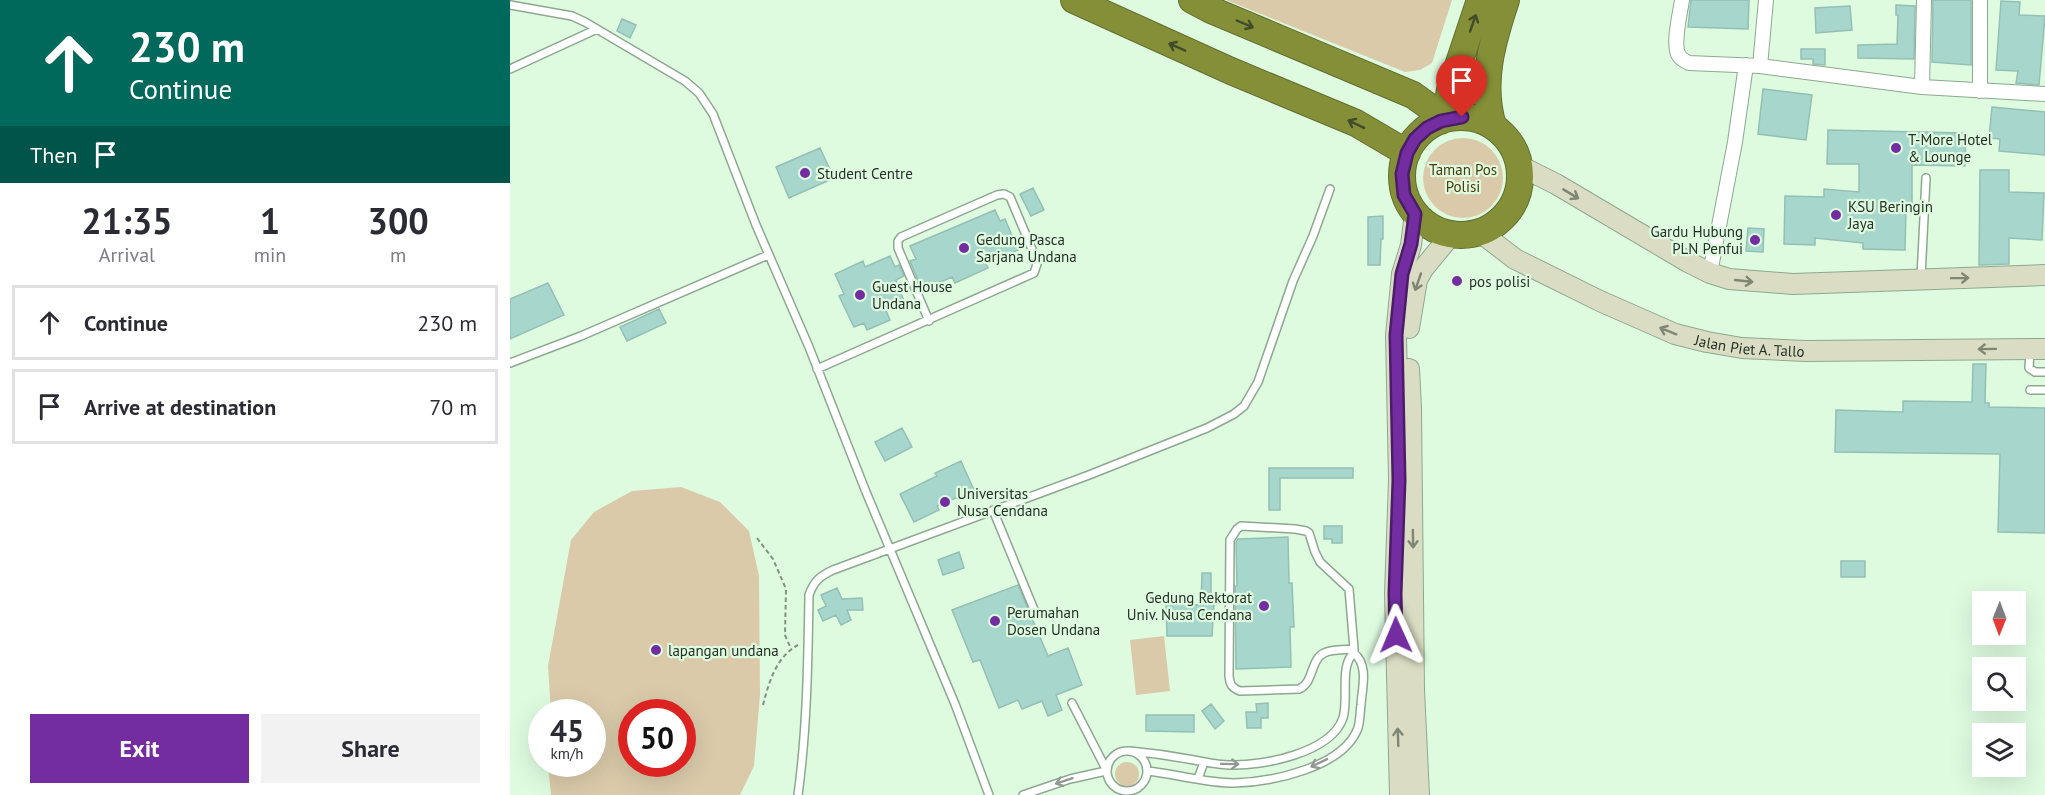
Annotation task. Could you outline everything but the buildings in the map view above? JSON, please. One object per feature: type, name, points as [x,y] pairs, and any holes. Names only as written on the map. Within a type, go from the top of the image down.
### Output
[{"type":"highway","points":[[1074,0],[1231,72],[1356,123],[1407,153]]},
{"type":"highway","points":[[1192,0],[1220,14],[1413,95],[1443,120]]},
{"type":"highway","points":[[1443,120],[1450,90],[1480,0]]},
{"type":"highway","points":[[1493,126],[1486,82],[1495,33],[1506,0]]},
{"type":"highway","points":[[1462,117],[1493,126],[1510,144],[1520,166],[1520,187],[1512,207],[1499,222],[1466,236],[1451,235],[1431,227],[1415,214],[1404,195],[1402,174],[1407,153],[1415,139],[1427,128],[1443,120],[1462,117]]},
{"type":"main road","points":[[1520,166],[1556,184],[1688,262],[1710,273],[1730,279],[1794,284],[2045,275]]},
{"type":"main road","points":[[1400,795],[1395,594],[1399,480],[1396,335],[1402,274],[1411,244],[1415,214]]},
{"type":"main road","name":"Jalan Piet A. Tallo","points":[[1480,232],[1515,259],[1600,301],[1675,334],[1707,342],[1742,348],[1805,351],[2037,349]]},
{"type":"main road","points":[[1419,795],[1414,690],[1411,408],[1408,341],[1417,280],[1423,269],[1451,235]]},
{"type":"street","points":[[1682,0],[1676,44],[1678,55],[1689,63],[1753,66],[1922,87],[2045,94]]},
{"type":"street","points":[[1710,273],[1735,142],[1766,0]]},
{"type":"street","points":[[1922,87],[1924,0]]},
{"type":"street","points":[[1980,0],[1980,91]]},
{"type":"lane","points":[[510,5],[572,16],[685,81],[699,93],[708,105],[955,704],[990,795]]},
{"type":"lane","points":[[510,69],[597,29]]},
{"type":"lane","points":[[1921,279],[1926,178]]},
{"type":"lane","points":[[798,795],[802,763],[809,595],[814,583],[821,576],[833,570],[1089,475],[1207,428],[1234,414],[1244,406],[1258,382],[1293,281],[1330,189]]},
{"type":"lane","points":[[817,369],[929,321],[1034,273],[1037,264],[1010,197],[1004,194],[997,195],[927,224],[901,237],[898,241],[898,248],[929,321]]},
{"type":"lane","points":[[510,363],[602,327],[768,255]]},
{"type":"lane","points":[[2037,349],[2029,368],[2034,372],[2045,372]]},
{"type":"lane","points":[[2030,390],[2045,390]]},
{"type":"lane","points":[[993,510],[1035,612]]},
{"type":"lane","points":[[1147,771],[1233,783],[1284,776],[1308,768],[1342,750],[1353,738],[1358,726],[1363,673],[1362,663],[1354,651],[1350,592],[1320,562],[1309,533],[1306,531],[1241,526],[1230,540],[1228,676],[1233,689],[1240,691],[1299,689],[1305,685],[1322,654],[1328,651],[1354,651]]},
{"type":"lane","points":[[1106,770],[1108,761],[1122,751],[1230,765],[1279,758],[1309,749],[1336,732],[1344,714],[1347,676],[1345,668],[1354,651]]},
{"type":"lane","points":[[1072,703],[1112,786],[1119,793],[1137,792],[1146,778],[1145,762],[1139,755],[1130,751]]},
{"type":"lane","points":[[1198,779],[1204,762]]},
{"type":"lane","points":[[1023,795],[1106,770]]},
{"type":"path","points":[[756,538],[773,559],[786,589],[785,635],[791,649]]},
{"type":"path","points":[[764,705],[767,688],[777,665],[791,649],[808,640]]},
{"type":"green space","points":[[1226,0],[1452,0],[1432,63],[1420,70],[1405,72]]},
{"type":"green space","name":"Taman Pos Polisi","points":[[1455,138],[1471,138],[1485,144],[1497,156],[1503,170],[1503,186],[1497,200],[1485,212],[1471,218],[1455,218],[1441,212],[1429,200],[1423,186],[1423,170],[1429,156],[1441,144]]},
{"type":"green space","name":"lapangan undana","points":[[681,487],[720,502],[749,531],[759,576],[760,695],[754,766],[740,795],[551,795],[549,777],[606,777],[606,699],[550,699],[548,666],[571,540],[594,512],[632,491]]},
{"type":"green space","points":[[1164,636],[1170,691],[1136,695],[1130,640]]},
{"type":"green space","points":[[1127,762],[1135,766],[1139,774],[1135,782],[1127,786],[1119,782],[1115,774],[1119,766]]},
{"type":"place","name":"T-More Hotel & Lounge","points":[[1896,148]]},
{"type":"place","name":"Student Centre","points":[[805,173]]},
{"type":"place","name":"KSU Beringin Jaya","points":[[1836,215]]},
{"type":"place","name":"Gardu Hubung PLN Penfui","points":[[1755,240]]},
{"type":"place","name":"Gedung Pasca Sarjana Undana","points":[[964,248]]},
{"type":"place","name":"pos polisi","points":[[1457,281]]},
{"type":"place","name":"Guest House Undana","points":[[860,295]]},
{"type":"place","name":"Universitas Nusa Cendana","points":[[945,502]]},
{"type":"place","name":"Gedung Rektorat Univ. Nusa Cendana","points":[[1264,606]]},
{"type":"place","name":"Perumahan Dosen Undana","points":[[995,621]]},
{"type":"place","name":"lapangan undana","points":[[656,650]]},
{"type":"route","points":[[1396,635],[1399,480],[1396,335],[1402,274],[1411,244],[1415,214],[1404,195],[1402,174],[1407,153],[1415,139],[1427,128],[1445,119],[1462,117]]}]
